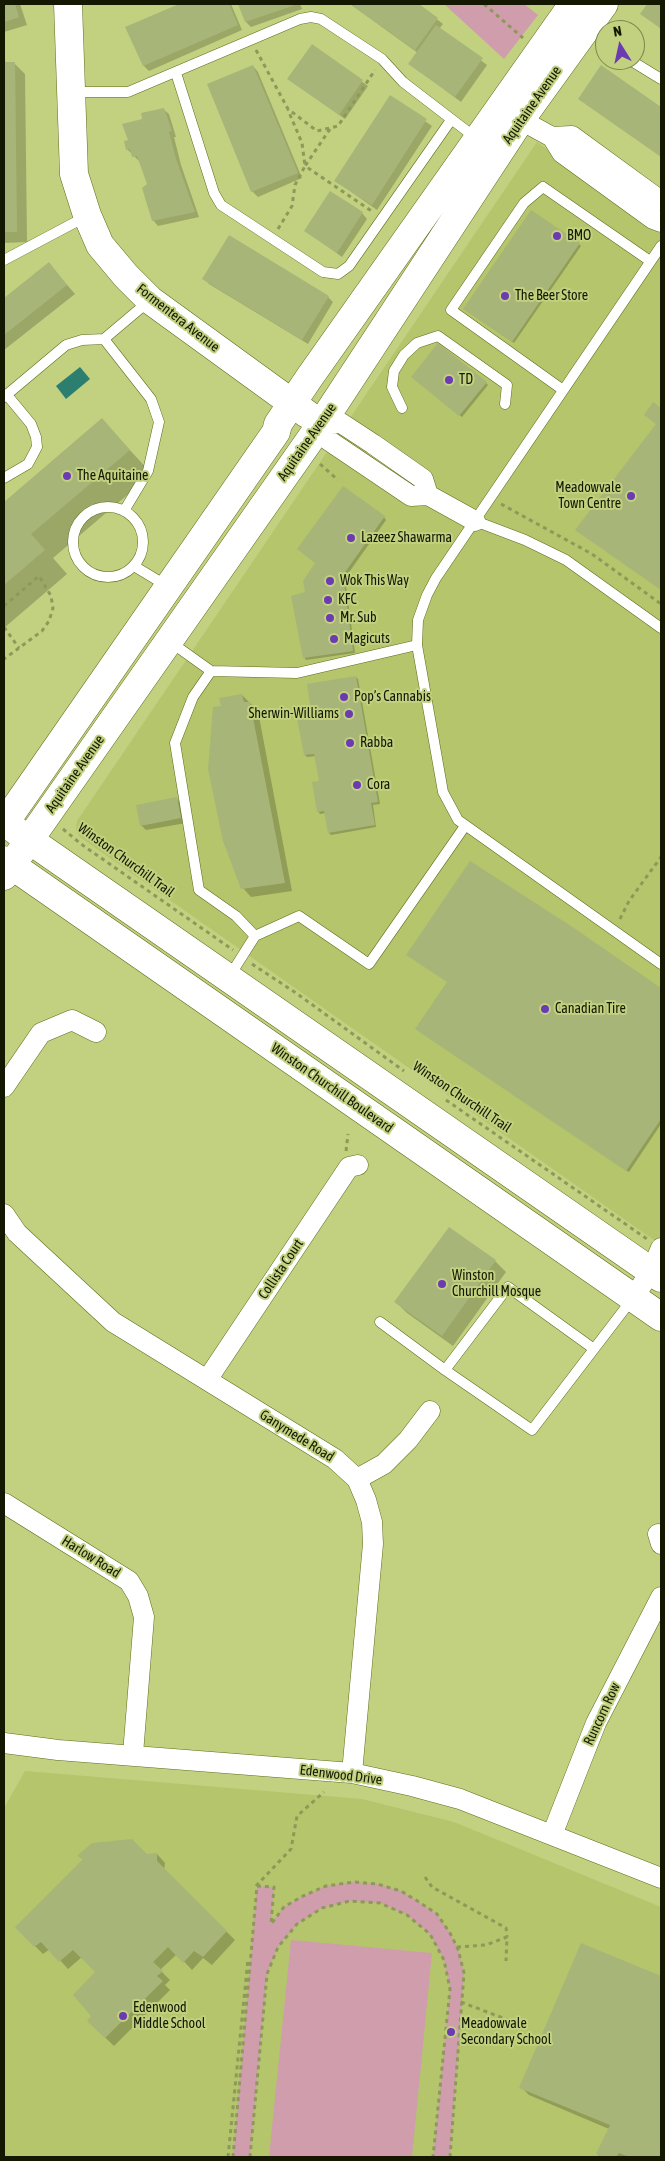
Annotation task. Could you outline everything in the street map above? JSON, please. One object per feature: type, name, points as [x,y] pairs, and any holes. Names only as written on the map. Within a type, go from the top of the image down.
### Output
[{"type":"street","name":"Formentera Avenue","points":[[68,4],[74,174],[87,215],[100,245],[126,276],[150,300],[321,424]]},
{"type":"street","name":"Aquitaine Avenue","points":[[6,867],[29,840],[321,424],[510,114],[538,52],[573,4]]},
{"type":"street","name":"Aquitaine Avenue","points":[[4,823],[276,432],[278,424],[292,403],[478,139],[510,114],[604,4]]},
{"type":"street","points":[[510,114],[552,137],[562,153],[653,219],[661,222]]},
{"type":"street","points":[[552,137],[572,136],[661,201]]},
{"type":"street","points":[[321,424],[341,423],[423,478],[428,495],[475,521]]},
{"type":"street","points":[[4,823],[228,978],[656,1259],[634,1297]]},
{"type":"street","name":"Winston Churchill Boulevard","points":[[6,867],[661,1317]]},
{"type":"street","points":[[4,1087],[41,1033],[72,1020],[96,1032]]},
{"type":"street","name":"Collista Court","points":[[207,1380],[349,1167],[352,1158]]},
{"type":"street","name":"Ganymede Road","points":[[4,1214],[17,1233],[112,1322],[336,1459],[357,1480],[366,1500],[372,1522],[373,1544],[352,1773]]},
{"type":"street","points":[[357,1480],[384,1464],[408,1440],[430,1411]]},
{"type":"street","name":"Harlow Road","points":[[4,1503],[129,1581],[138,1596],[144,1617],[133,1754]]},
{"type":"street","name":"Runcorn Row","points":[[552,1835],[596,1723],[661,1598]]},
{"type":"street","name":"Edenwood Drive","points":[[4,1743],[58,1750],[133,1754],[352,1773],[460,1799],[661,1878]]},
{"type":"lane","points":[[72,92],[128,92],[300,19],[321,18],[382,58],[403,82],[478,139]]},
{"type":"lane","points":[[645,68],[661,77]]},
{"type":"lane","points":[[176,73],[214,194],[221,205],[323,272],[338,274],[349,266],[451,120]]},
{"type":"lane","points":[[564,390],[451,310],[524,203],[543,187],[650,261]]},
{"type":"lane","points":[[4,260],[87,215]]},
{"type":"lane","points":[[661,246],[436,578],[418,620],[417,645],[443,792],[458,820],[661,964]]},
{"type":"lane","points":[[4,478],[28,464],[37,447],[36,437],[31,424],[5,396],[66,345],[82,340],[104,339],[150,300]]},
{"type":"lane","points":[[402,408],[392,387],[394,370],[404,355],[417,343],[438,336],[507,385],[505,404]]},
{"type":"lane","points":[[104,339],[151,399],[159,422],[148,471],[124,511]]},
{"type":"lane","points":[[100,508],[124,511],[132,517],[139,526],[143,546],[140,557],[134,566],[125,573],[114,577],[102,577],[90,573],[81,565],[74,549],[75,532],[80,521],[89,513],[100,508]]},
{"type":"lane","points":[[475,521],[525,540],[566,560],[661,628]]},
{"type":"lane","points":[[134,566],[168,587]]},
{"type":"lane","points":[[168,640],[211,671],[297,673],[417,645]]},
{"type":"lane","points":[[211,671],[194,697],[175,743],[199,890],[236,916],[255,936]]},
{"type":"lane","points":[[228,978],[255,936],[299,916],[369,964],[465,826]]},
{"type":"lane","points":[[445,1370],[508,1287],[594,1349]]},
{"type":"lane","points":[[380,1322],[532,1430],[634,1297]]},
{"type":"path","points":[[484,4],[538,52]]},
{"type":"path","points":[[253,40],[256,50],[288,109],[302,143],[305,166],[382,218]]},
{"type":"path","points":[[288,109],[317,132],[338,126],[382,58]]},
{"type":"path","points":[[273,238],[292,206],[295,185],[330,128]]},
{"type":"path","points":[[317,461],[338,480]]},
{"type":"path","points":[[490,499],[592,554],[661,604]]},
{"type":"path","points":[[4,606],[39,576],[51,596],[53,608],[50,621],[42,631],[4,659]]},
{"type":"path","points":[[4,627],[19,648]]},
{"type":"path","name":"Winston Churchill Trail","points":[[67,831],[81,844],[222,942]]},
{"type":"path","points":[[614,930],[629,901],[661,856]]},
{"type":"path","name":"Winston Churchill Trail","points":[[267,974],[405,1072]]},
{"type":"path","name":"Winston Churchill Trail","points":[[443,1099],[656,1259]]},
{"type":"path","points":[[348,1134],[352,1158]]},
{"type":"path","points":[[228,2157],[256,1884],[291,1849],[297,1816],[324,1792]]},
{"type":"path","points":[[426,1877],[432,1887],[506,1928],[506,1961]]},
{"type":"path","points":[[233,2157],[257,1886],[274,1887],[271,1924],[284,1907],[326,1886],[354,1882],[377,1884],[401,1891],[437,1914],[457,1947],[464,1973],[450,2157]]},
{"type":"path","points":[[250,2157],[267,1974],[278,1947],[297,1924],[322,1908],[350,1901],[380,1903],[407,1915],[430,1934],[444,1960],[450,1989],[433,2157]]},
{"type":"path","points":[[457,1947],[486,1945],[507,1937]]},
{"type":"path","points":[[461,2002],[516,2024]]},
{"type":"shaded area","points":[[444,4],[524,4],[538,15],[504,59]]},
{"type":"shaded area","name":"Meadowvale Town Centre","points":[[537,142],[661,233],[661,1245],[80,837],[76,830],[77,821]]},
{"type":"shaded area","points":[[25,1771],[362,1799],[454,1822],[661,1907],[661,2157],[4,2157],[4,1808]]},
{"type":"shaded area","points":[[354,1882],[377,1884],[401,1891],[419,1902],[437,1914],[458,1949],[464,1973],[450,2157],[433,2157],[450,1989],[444,1960],[430,1934],[407,1915],[380,1903],[350,1901],[322,1908],[297,1924],[278,1947],[267,1974],[250,2157],[233,2157],[257,1886],[274,1887],[271,1923],[284,1907],[303,1896],[326,1886]]},
{"type":"shaded area","points":[[291,1940],[432,1953],[412,2157],[269,2157]]},
{"type":"water","points":[[80,367],[90,379],[66,399],[56,386]]},
{"type":"building","points":[[4,4],[15,4],[19,17],[4,22]]},
{"type":"building","points":[[179,4],[229,4],[238,25],[143,66],[125,27]]},
{"type":"building","points":[[238,4],[298,4],[245,22]]},
{"type":"building","points":[[350,4],[419,4],[438,18],[415,50]]},
{"type":"building","points":[[647,4],[661,4],[660,28],[640,14]]},
{"type":"building","points":[[436,25],[483,58],[455,97],[408,64]]},
{"type":"building","points":[[312,44],[363,80],[339,115],[287,79]]},
{"type":"building","points":[[4,62],[15,62],[17,232],[4,232]]},
{"type":"building","points":[[253,65],[298,173],[251,192],[207,84]]},
{"type":"building","points":[[598,70],[608,70],[661,107],[661,157],[578,99]]},
{"type":"building","points":[[390,95],[427,119],[372,205],[334,181]]},
{"type":"building","points":[[164,108],[172,131],[169,132],[176,159],[195,212],[152,221],[142,188],[147,184],[137,156],[132,157],[130,149],[126,150],[124,141],[128,140],[122,124],[142,119],[141,113]]},
{"type":"building","points":[[330,191],[363,212],[337,253],[304,231]]},
{"type":"building","points":[[531,210],[580,243],[512,342],[463,309]]},
{"type":"building","points":[[229,235],[329,296],[302,340],[202,279]]},
{"type":"building","points":[[49,262],[67,285],[4,335],[4,298]]},
{"type":"building","name":"TD","points":[[438,343],[487,382],[459,416],[411,377]]},
{"type":"building","name":"Meadowvale Town Centre","points":[[653,402],[661,408],[661,590],[575,530],[656,424],[644,415]]},
{"type":"building","name":"The Aquitaine","points":[[102,418],[130,450],[31,534],[45,550],[4,585],[4,502]]},
{"type":"building","points":[[343,486],[385,516],[343,575],[353,651],[303,658],[291,596],[305,592],[303,581],[315,563],[297,549]]},
{"type":"building","points":[[356,676],[378,802],[371,803],[375,825],[328,833],[324,811],[317,812],[312,782],[319,781],[314,754],[304,755],[297,718],[312,716],[307,684]]},
{"type":"building","points":[[242,694],[244,702],[250,702],[285,883],[241,889],[223,841],[208,769],[213,707],[221,706],[219,698]]},
{"type":"building","points":[[177,797],[181,818],[140,826],[136,805]]},
{"type":"building","name":"Canadian Tire","points":[[470,861],[571,926],[661,988],[661,1119],[626,1171],[415,1029],[447,982],[406,955]]},
{"type":"building","points":[[449,1227],[496,1260],[442,1336],[394,1302]]},
{"type":"building","points":[[132,1839],[147,1854],[157,1853],[157,1861],[227,1931],[203,1957],[194,1951],[183,1963],[168,1947],[153,1962],[163,1971],[157,1976],[163,1981],[105,2038],[87,2021],[91,2016],[73,1995],[95,1972],[73,1950],[59,1962],[41,1942],[34,1947],[15,1927],[83,1859],[77,1856],[92,1843]]},
{"type":"building","points":[[581,1943],[661,1976],[661,2157],[629,2157],[619,2153],[616,2157],[603,2157],[596,2154],[610,2125],[519,2088]]},
{"type":"place","name":"BMO","points":[[557,236]]},
{"type":"place","name":"The Beer Store","points":[[505,296]]},
{"type":"place","name":"TD","points":[[449,380]]},
{"type":"place","name":"The Aquitaine","points":[[67,476]]},
{"type":"place","name":"Meadowvale Town Centre","points":[[631,496]]},
{"type":"place","name":"Lazeez Shawarma","points":[[351,538]]},
{"type":"place","name":"Wok This Way","points":[[330,581]]},
{"type":"place","name":"KFC","points":[[328,600]]},
{"type":"place","name":"Mr. Sub","points":[[330,618]]},
{"type":"place","name":"Magicuts","points":[[334,639]]},
{"type":"place","name":"Pop’s Cannabis","points":[[344,697]]},
{"type":"place","name":"Sherwin-Williams","points":[[349,714]]},
{"type":"place","name":"Rabba","points":[[350,743]]},
{"type":"place","name":"Cora","points":[[357,785]]},
{"type":"place","name":"Canadian Tire","points":[[545,1009]]},
{"type":"place","name":"Winston Churchill Mosque","points":[[442,1284]]},
{"type":"place","name":"Edenwood Middle School","points":[[123,2016]]},
{"type":"place","name":"Meadowvale Secondary School","points":[[451,2032]]}]
